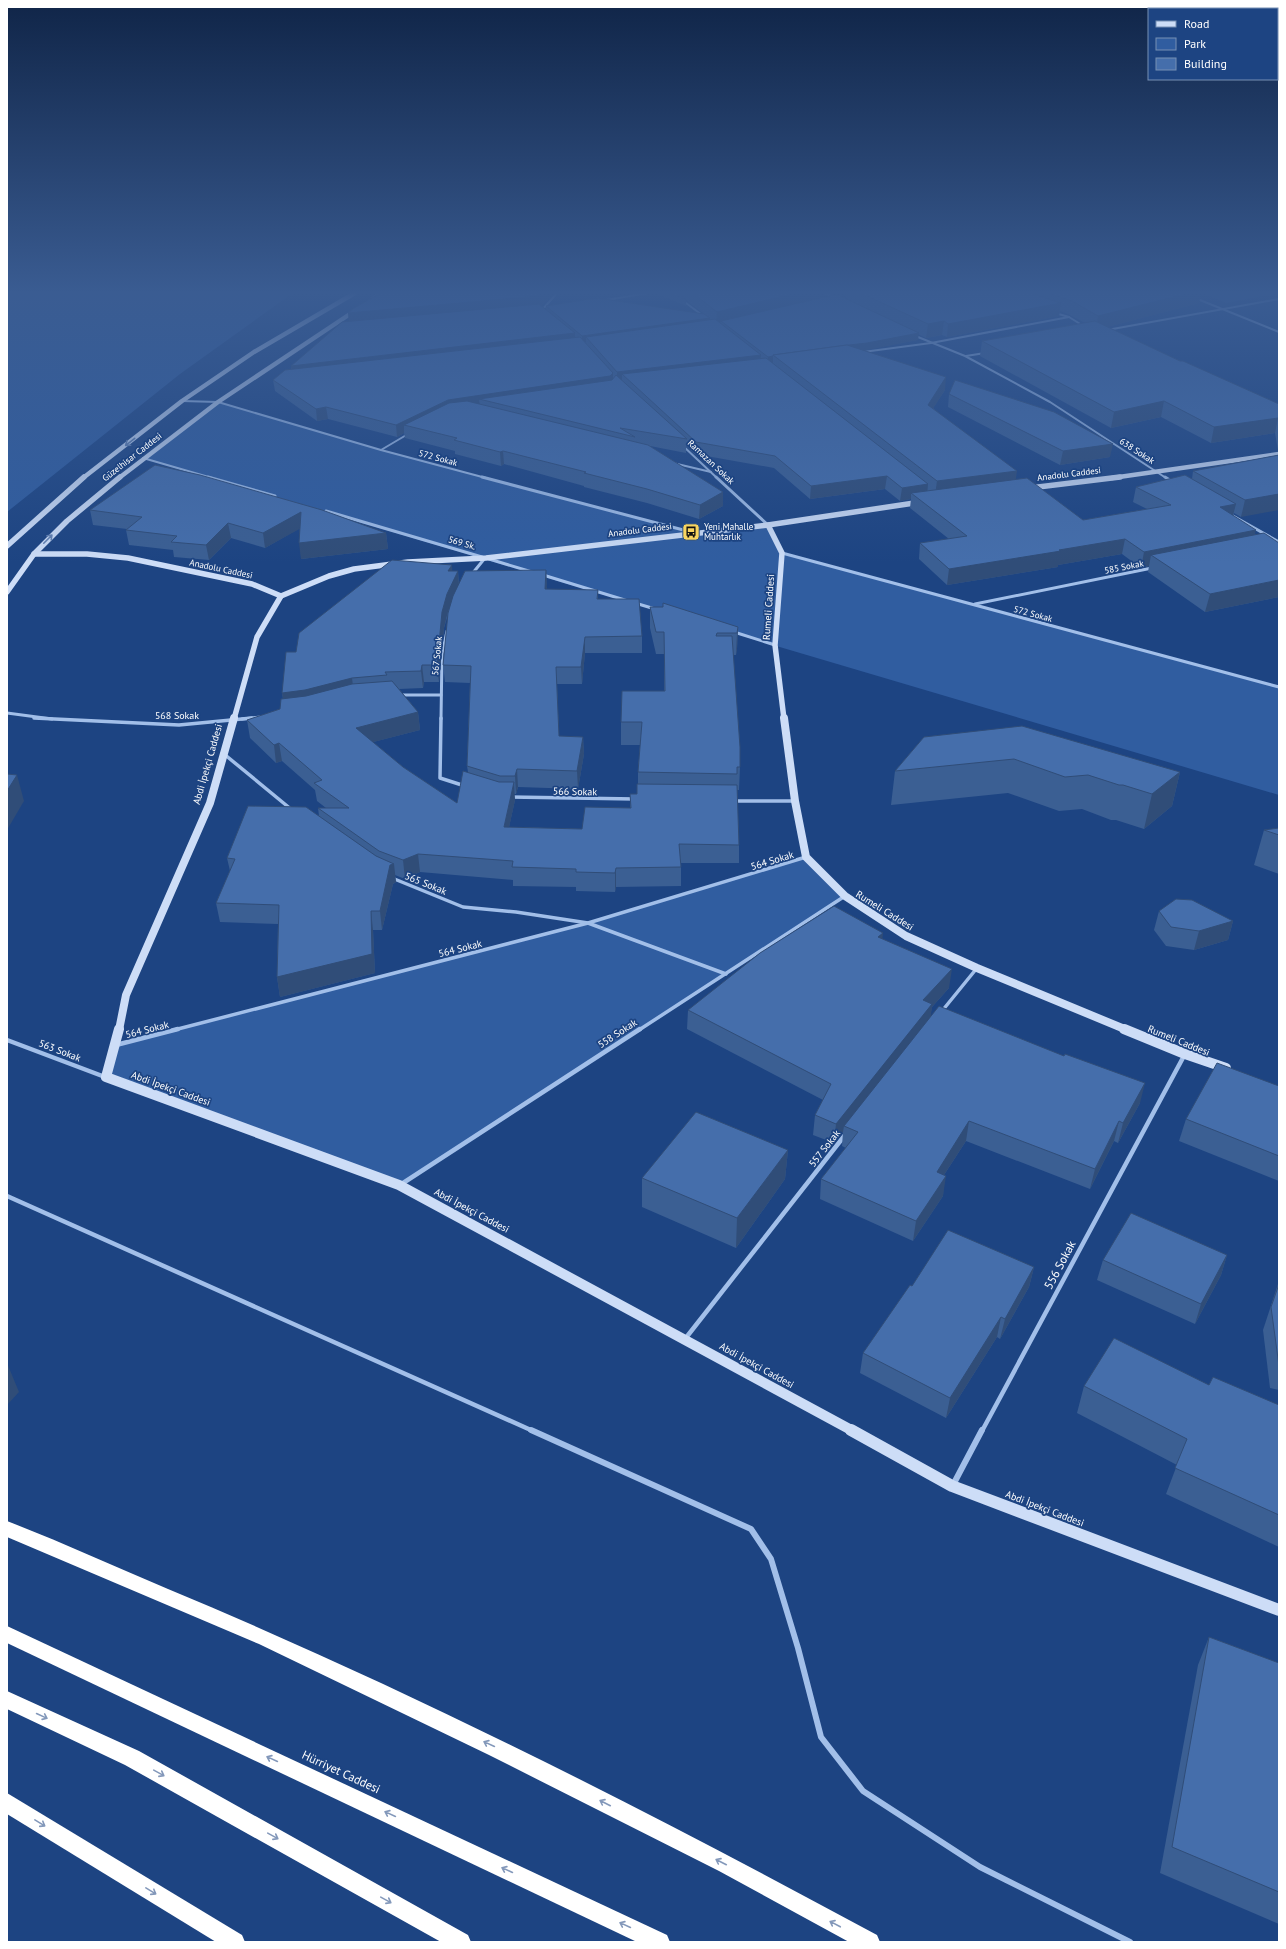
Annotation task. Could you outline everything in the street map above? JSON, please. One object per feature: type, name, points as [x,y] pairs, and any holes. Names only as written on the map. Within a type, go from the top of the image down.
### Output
[{"type":"highway","points":[[7,1529],[265,1638],[496,1748],[726,1864],[870,1942]]},
{"type":"highway","name":"Hürriyet Caddesi","points":[[7,1634],[660,1942]]},
{"type":"highway","points":[[7,1700],[132,1758],[461,1942]]},
{"type":"highway","points":[[7,1802],[235,1942]]},
{"type":"street","name":"Güzelhisar Caddesi","points":[[7,546],[75,484],[182,401],[211,381]]},
{"type":"street","name":"Güzelhisar Caddesi","points":[[7,592],[34,554],[67,521],[143,458],[218,402],[250,381]]},
{"type":"street","name":"638 Sokak","points":[[1011,381],[1050,402],[1156,472],[1177,484]]},
{"type":"street","name":"572 Sokak","points":[[182,401],[218,402],[381,450],[690,532]]},
{"type":"street","points":[[381,450],[394,441],[415,431]]},
{"type":"street","name":"Ramazan Sokak","points":[[678,441],[768,525]]},
{"type":"street","name":"Anadolu Caddesi","points":[[1027,488],[1156,472],[1279,454]]},
{"type":"street","points":[[143,458],[280,498]]},
{"type":"street","points":[[666,461],[712,472]]},
{"type":"street","name":"Anadolu Caddesi","points":[[34,554],[87,554],[128,558],[252,584],[281,596],[329,576],[354,569],[408,562],[486,558],[690,532],[768,525],[929,501]]},
{"type":"street","name":"569 Sk.","points":[[318,509],[661,610]]},
{"type":"street","points":[[1231,515],[1279,542]]},
{"type":"street","points":[[768,525],[782,553]]},
{"type":"street","points":[[1271,544],[1279,542]]},
{"type":"street","name":"572 Sokak","points":[[782,553],[1279,687]]},
{"type":"street","name":"Rumeli Caddesi","points":[[782,553],[775,645],[795,801],[806,858],[845,896],[906,936],[976,968],[1185,1054],[1236,1072]]},
{"type":"street","points":[[468,580],[486,558]]},
{"type":"street","name":"585 Sokak","points":[[972,604],[1156,568]]},
{"type":"street","name":"Abdi İpekçi Caddesi","points":[[281,596],[257,637],[210,803],[126,995],[116,1045],[106,1078],[399,1185],[685,1339],[952,1486],[1279,1610]]},
{"type":"street","name":"567 Sokak","points":[[441,695],[442,654],[448,623]]},
{"type":"street","points":[[730,631],[775,645]]},
{"type":"street","points":[[396,695],[441,695],[440,778],[467,787]]},
{"type":"street","name":"568 Sokak","points":[[7,713],[34,718],[179,725],[232,721],[262,716]]},
{"type":"street","points":[[224,754],[294,811]]},
{"type":"street","name":"566 Sokak","points":[[501,797],[636,799]]},
{"type":"street","points":[[732,800],[795,801]]},
{"type":"street","name":"564 Sokak","points":[[116,1045],[588,923],[806,858]]},
{"type":"street","name":"565 Sokak","points":[[386,875],[463,907],[516,912],[588,923]]},
{"type":"street","name":"558 Sokak","points":[[399,1185],[845,896]]},
{"type":"street","points":[[588,923],[726,974]]},
{"type":"street","points":[[938,1017],[976,968]]},
{"type":"street","name":"563 Sokak","points":[[7,1040],[106,1078]]},
{"type":"street","name":"556 Sokak","points":[[952,1486],[1185,1054]]},
{"type":"street","name":"557 Sokak","points":[[685,1339],[850,1128]]},
{"type":"street","points":[[7,1197],[751,1529],[771,1559],[800,1654],[821,1737],[862,1791],[980,1867],[1130,1942]]},
{"type":"green space","points":[[7,381],[171,381],[7,512]]},
{"type":"green space","points":[[218,402],[381,450],[690,532],[768,525],[783,553],[1279,687],[1279,795],[143,458]]},
{"type":"green space","points":[[806,857],[845,896],[399,1185],[106,1077],[116,1045],[588,923]]},
{"type":"building","points":[[274,381],[577,381],[448,400],[396,425],[326,407],[316,409]]},
{"type":"building","points":[[605,381],[623,381],[687,439],[620,428],[635,437],[479,399]]},
{"type":"building","points":[[630,381],[796,381],[928,484],[902,488],[887,476],[811,486],[775,456],[696,442]]},
{"type":"building","points":[[807,381],[943,381],[928,405],[1017,471],[937,481]]},
{"type":"building","points":[[955,381],[958,381],[1054,412],[1113,444],[1063,451],[949,394]]},
{"type":"building","points":[[1056,381],[1228,381],[1279,404],[1279,420],[1278,418],[1214,427],[1164,401],[1114,412]]},
{"type":"building","points":[[467,401],[648,445],[723,492],[700,505],[647,489],[584,473],[586,472],[503,451],[500,452],[454,440],[457,438],[404,425],[449,403]]},
{"type":"building","points":[[1279,455],[1279,494],[1245,500],[1193,471]]},
{"type":"building","points":[[155,465],[200,475],[322,510],[386,533],[299,543],[301,512],[263,533],[228,523],[206,545],[171,542],[177,536],[126,530],[142,517],[90,510]]},
{"type":"building","points":[[1185,475],[1236,504],[1220,507],[1256,530],[1144,552],[1125,539],[949,569],[920,543],[967,536],[911,493],[1027,478],[1083,520],[1171,505],[1136,487]]},
{"type":"building","points":[[1264,533],[1279,543],[1279,580],[1210,594],[1151,555]]},
{"type":"building","points":[[392,560],[452,565],[448,571],[458,571],[447,594],[442,612],[437,665],[422,665],[421,671],[385,672],[387,675],[352,678],[305,690],[282,693],[286,652],[296,652],[299,633]]},
{"type":"building","points":[[546,570],[545,589],[598,590],[597,599],[639,599],[642,636],[585,637],[581,667],[556,667],[559,736],[583,737],[577,771],[517,769],[515,776],[500,776],[467,766],[471,666],[443,665],[448,613],[453,596],[465,571]]},
{"type":"building","points":[[663,603],[738,627],[737,633],[717,633],[716,636],[732,636],[740,747],[740,767],[737,767],[737,774],[638,772],[642,722],[621,722],[622,691],[665,691],[664,632],[656,632],[650,607],[663,607]]},
{"type":"building","points":[[392,681],[418,712],[356,728],[403,767],[457,803],[463,771],[499,782],[514,782],[504,827],[582,829],[585,807],[631,808],[630,794],[637,794],[637,784],[737,785],[739,845],[679,844],[681,867],[616,868],[615,873],[576,872],[576,869],[512,867],[513,861],[418,854],[403,860],[379,851],[318,808],[349,808],[314,783],[322,780],[279,743],[274,745],[247,720],[280,709],[281,699],[306,696],[352,684]]},
{"type":"building","points":[[1022,726],[1180,772],[1152,794],[1088,775],[1065,777],[1014,759],[895,771],[924,737]]},
{"type":"building","points":[[7,774],[17,775],[7,791]]},
{"type":"building","points":[[248,806],[306,807],[376,856],[394,864],[390,865],[380,911],[371,911],[372,954],[277,977],[279,905],[216,903],[235,859],[227,858]]},
{"type":"building","points":[[1279,828],[1279,835],[1264,830]]},
{"type":"building","points":[[1176,899],[1192,900],[1233,921],[1199,931],[1171,927],[1159,911]]},
{"type":"building","points":[[834,906],[883,933],[878,937],[952,969],[923,1000],[932,1004],[836,1124],[815,1115],[831,1084],[688,1010],[760,953]]},
{"type":"building","points":[[939,1006],[1064,1056],[1065,1054],[1145,1083],[1123,1123],[1119,1121],[1095,1169],[969,1121],[937,1172],[946,1176],[916,1221],[821,1179],[858,1132],[844,1126]]},
{"type":"building","points":[[1217,1063],[1279,1086],[1279,1156],[1186,1119]]},
{"type":"building","points":[[696,1112],[788,1150],[737,1218],[642,1178]]},
{"type":"building","points":[[1131,1213],[1227,1255],[1201,1304],[1103,1260]]},
{"type":"building","points":[[948,1230],[1034,1267],[1005,1319],[1001,1317],[950,1398],[863,1353],[910,1285],[912,1286]]},
{"type":"building","points":[[1279,1284],[1279,1366],[1271,1307]]},
{"type":"building","points":[[1114,1338],[1209,1385],[1213,1377],[1279,1405],[1279,1515],[1175,1468],[1187,1439],[1084,1386]]},
{"type":"building","points":[[1209,1637],[1279,1663],[1279,1892],[1172,1847]]},
{"type":"place","name":"Yeni Mahalle Muhtarlık","points":[[691,532]]}]
